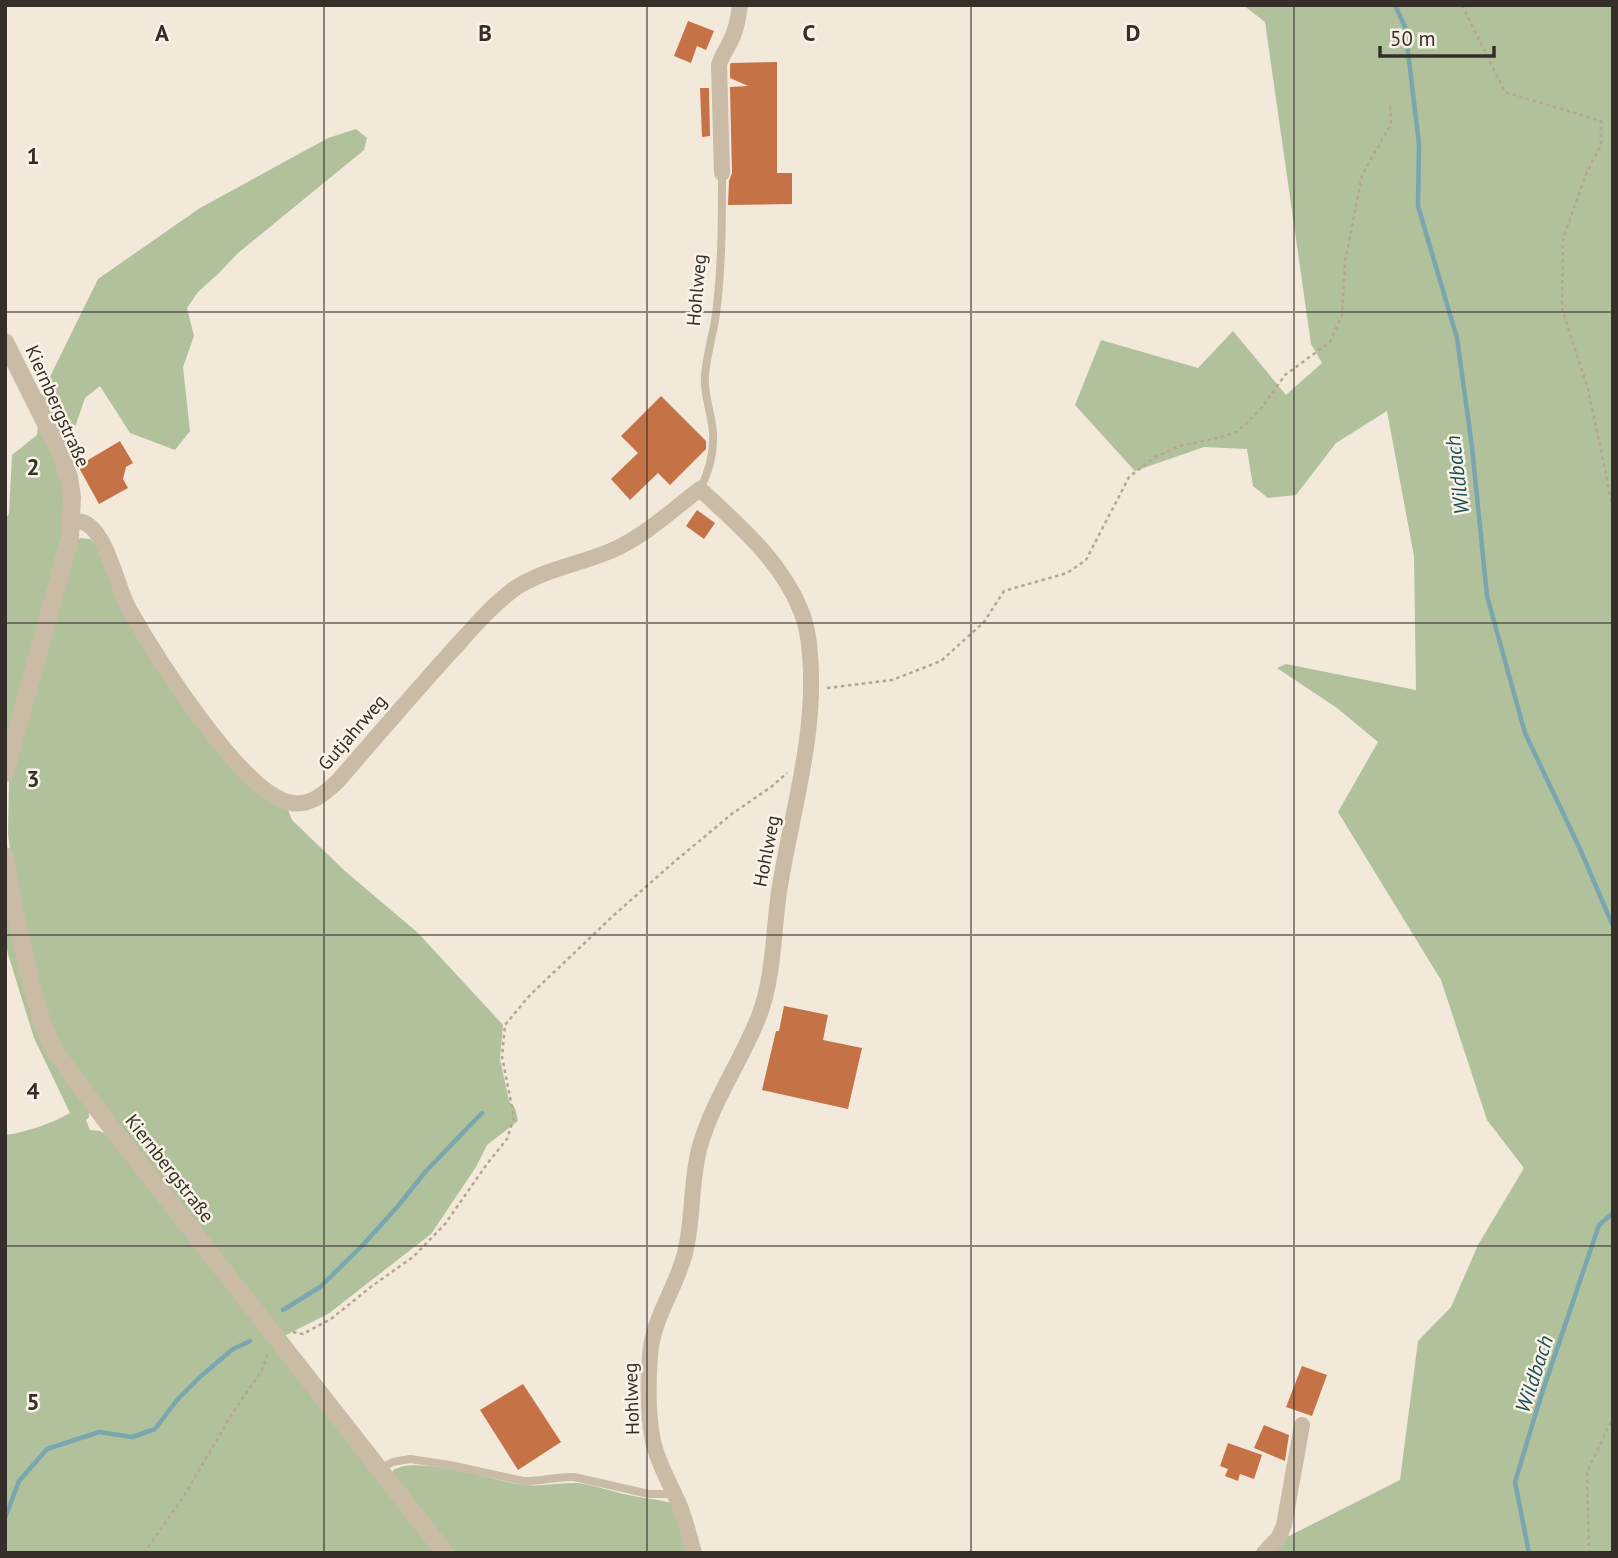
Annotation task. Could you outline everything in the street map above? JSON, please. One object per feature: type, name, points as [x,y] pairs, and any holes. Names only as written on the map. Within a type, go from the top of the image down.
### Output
[{"type":"street","points":[[722,173],[719,65],[737,25],[740,5]]},
{"type":"street","name":"Kiernbergstraße","points":[[5,342],[60,452],[69,477],[72,498],[70,539],[5,774]]},
{"type":"street","name":"Hohlweg","points":[[694,1553],[680,1508],[653,1443],[649,1397],[652,1337],[658,1316],[684,1256],[699,1147],[708,1122],[759,1017],[764,999],[812,690],[809,639],[791,588],[760,547],[700,489]]},
{"type":"street","name":"Gutjahrweg","points":[[72,521],[83,522],[96,533],[128,607],[215,738],[248,774],[270,793],[281,800],[303,803],[314,800],[338,781],[496,604],[534,578],[611,551],[636,538],[700,489]]},
{"type":"street","name":"Kiernbergstraße","points":[[5,856],[32,988],[42,1023],[54,1049],[104,1118],[445,1553]]},
{"type":"street","points":[[1264,1553],[1279,1537],[1284,1525],[1302,1424]]},
{"type":"lane","name":"Hohlweg","points":[[700,489],[707,476],[713,432],[704,389],[707,357],[715,329],[718,304],[722,173]]},
{"type":"lane","points":[[378,1469],[393,1462],[410,1459],[523,1481],[563,1476],[649,1494],[674,1494]]},
{"type":"path","points":[[1462,5],[1504,92],[1601,121],[1601,145],[1586,174],[1563,239],[1562,309],[1588,389],[1613,509]]},
{"type":"path","points":[[812,690],[892,680],[941,661],[984,622],[1004,591],[1067,573],[1086,560],[1129,477],[1155,457],[1180,446],[1237,432],[1260,410],[1285,375],[1331,342],[1342,315],[1345,262],[1362,175],[1391,124],[1390,102]]},
{"type":"path","points":[[144,1553],[184,1496],[235,1409],[261,1372],[277,1338],[285,1330],[303,1334],[331,1319],[413,1257],[445,1224],[507,1139],[514,1117],[502,1057],[505,1025],[530,995],[614,915],[733,813],[771,787],[787,772]]},
{"type":"path","points":[[1589,1553],[1587,1471],[1613,1418]]},
{"type":"green space","points":[[1243,5],[1613,5],[1613,1553],[1265,1553],[1285,1538],[1400,1480],[1418,1341],[1451,1307],[1478,1245],[1524,1168],[1487,1120],[1441,980],[1338,812],[1378,742],[1337,708],[1277,668],[1286,664],[1416,690],[1414,556],[1387,411],[1336,443],[1296,495],[1268,498],[1253,486],[1247,449],[1204,447],[1135,471],[1075,405],[1101,340],[1198,368],[1233,331],[1286,395],[1322,363],[1311,344],[1265,22]]},
{"type":"green space","points":[[356,129],[367,138],[364,150],[238,253],[198,292],[187,308],[194,336],[183,367],[190,431],[175,450],[130,433],[100,386],[85,398],[73,433],[56,449],[65,479],[65,524],[5,743],[5,520],[9,514],[12,455],[37,435],[41,395],[98,279],[200,208],[328,138]]},
{"type":"green space","points":[[81,538],[90,539],[98,547],[192,713],[287,807],[292,820],[345,871],[418,933],[503,1025],[500,1059],[509,1101],[515,1108],[518,1121],[487,1145],[476,1167],[431,1234],[328,1314],[282,1337],[392,1474],[393,1470],[404,1466],[418,1465],[525,1485],[584,1484],[671,1503],[689,1553],[5,1553],[5,1135],[39,1127],[70,1113],[34,1038],[8,954],[5,940],[5,894],[24,980],[89,1112],[86,1120],[90,1130],[110,1136],[67,1059],[45,1012],[8,834],[9,781],[17,746],[77,541]]},
{"type":"building","points":[[688,21],[714,31],[706,50],[697,46],[691,63],[674,56]]},
{"type":"building","points":[[777,62],[777,173],[792,173],[792,204],[728,205],[732,173],[730,87],[748,86],[730,78],[730,65]]},
{"type":"building","points":[[700,88],[709,88],[710,136],[702,137]]},
{"type":"building","points":[[661,396],[706,441],[706,449],[670,485],[658,473],[630,500],[611,479],[638,453],[621,436]]},
{"type":"building","points":[[120,441],[133,463],[126,467],[123,479],[128,488],[99,504],[78,466]]},
{"type":"building","points":[[697,510],[715,523],[704,539],[686,526]]},
{"type":"building","points":[[784,1006],[828,1015],[823,1040],[862,1048],[848,1109],[762,1090]]},
{"type":"building","points":[[1302,1366],[1327,1375],[1312,1416],[1286,1407]]},
{"type":"building","points":[[523,1384],[561,1442],[518,1470],[480,1410]]},
{"type":"building","points":[[1264,1425],[1289,1435],[1285,1461],[1254,1448]]},
{"type":"building","points":[[1228,1443],[1262,1455],[1254,1479],[1240,1474],[1238,1481],[1225,1476],[1228,1469],[1220,1466]]},
{"type":"waterway","name":"Wildbach","points":[[1395,5],[1405,27],[1419,144],[1418,206],[1457,338],[1472,447],[1487,596],[1525,733],[1613,926]]},
{"type":"waterway","points":[[283,1310],[320,1287],[362,1246],[426,1171],[482,1113]]},
{"type":"waterway","name":"Wildbach","points":[[1529,1553],[1515,1482],[1599,1225],[1613,1213]]},
{"type":"waterway","points":[[5,1518],[19,1481],[47,1449],[99,1432],[132,1437],[155,1429],[177,1400],[201,1376],[233,1349],[250,1341]]}]
